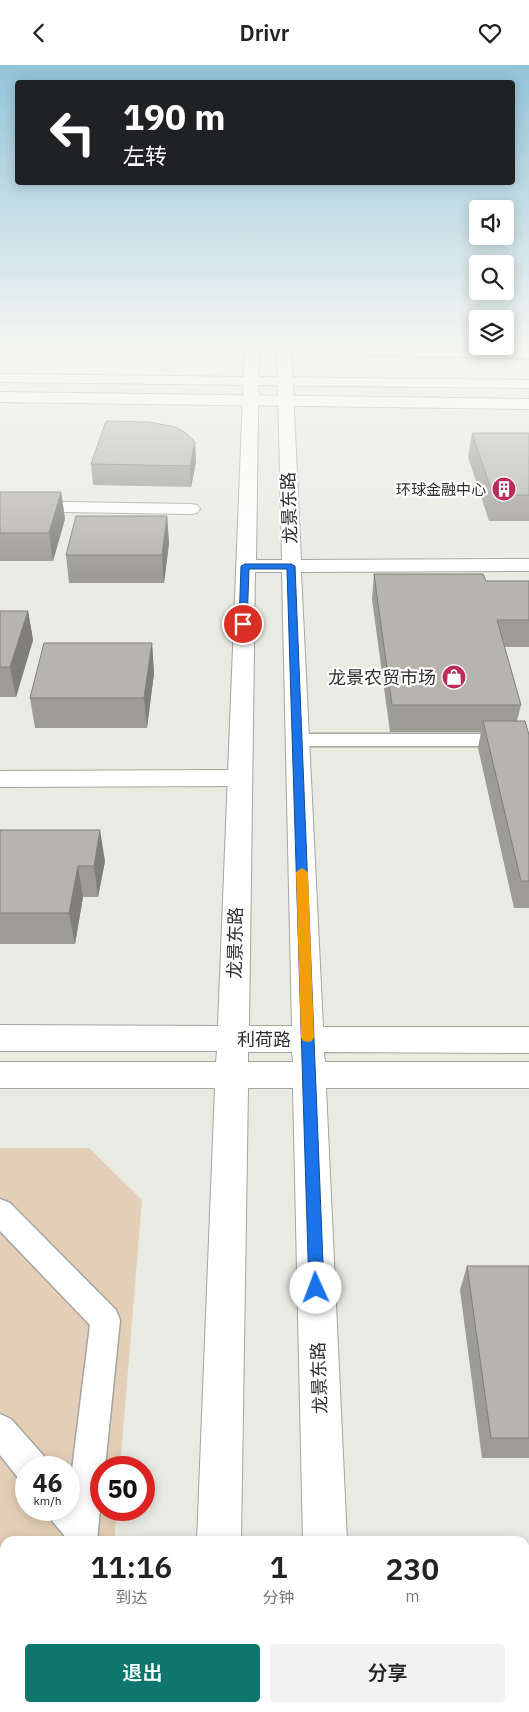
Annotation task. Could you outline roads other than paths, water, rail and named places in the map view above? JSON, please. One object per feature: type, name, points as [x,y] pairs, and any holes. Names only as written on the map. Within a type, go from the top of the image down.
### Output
[{"type":"main road","name":"龙景东路","points":[[219,1536],[249,422]]},
{"type":"main road","name":"龙景东路","points":[[286,422],[325,1536]]},
{"type":"main road","points":[[0,506],[191,509]]},
{"type":"main road","points":[[245,566],[529,565]]},
{"type":"main road","points":[[0,779],[239,778]]},
{"type":"main road","name":"利荷路","points":[[0,1038],[529,1039]]},
{"type":"main road","name":"利荷路","points":[[0,1075],[529,1075]]},
{"type":"lane","points":[[298,740],[529,740]]},
{"type":"lane","points":[[0,1212],[106,1320],[75,1527]]},
{"type":"lane","points":[[0,1429],[22,1456]]},
{"type":"place","name":"环球金融中心","points":[[504,489]]},
{"type":"place","name":"龙景农贸市场","points":[[454,677]]}]
